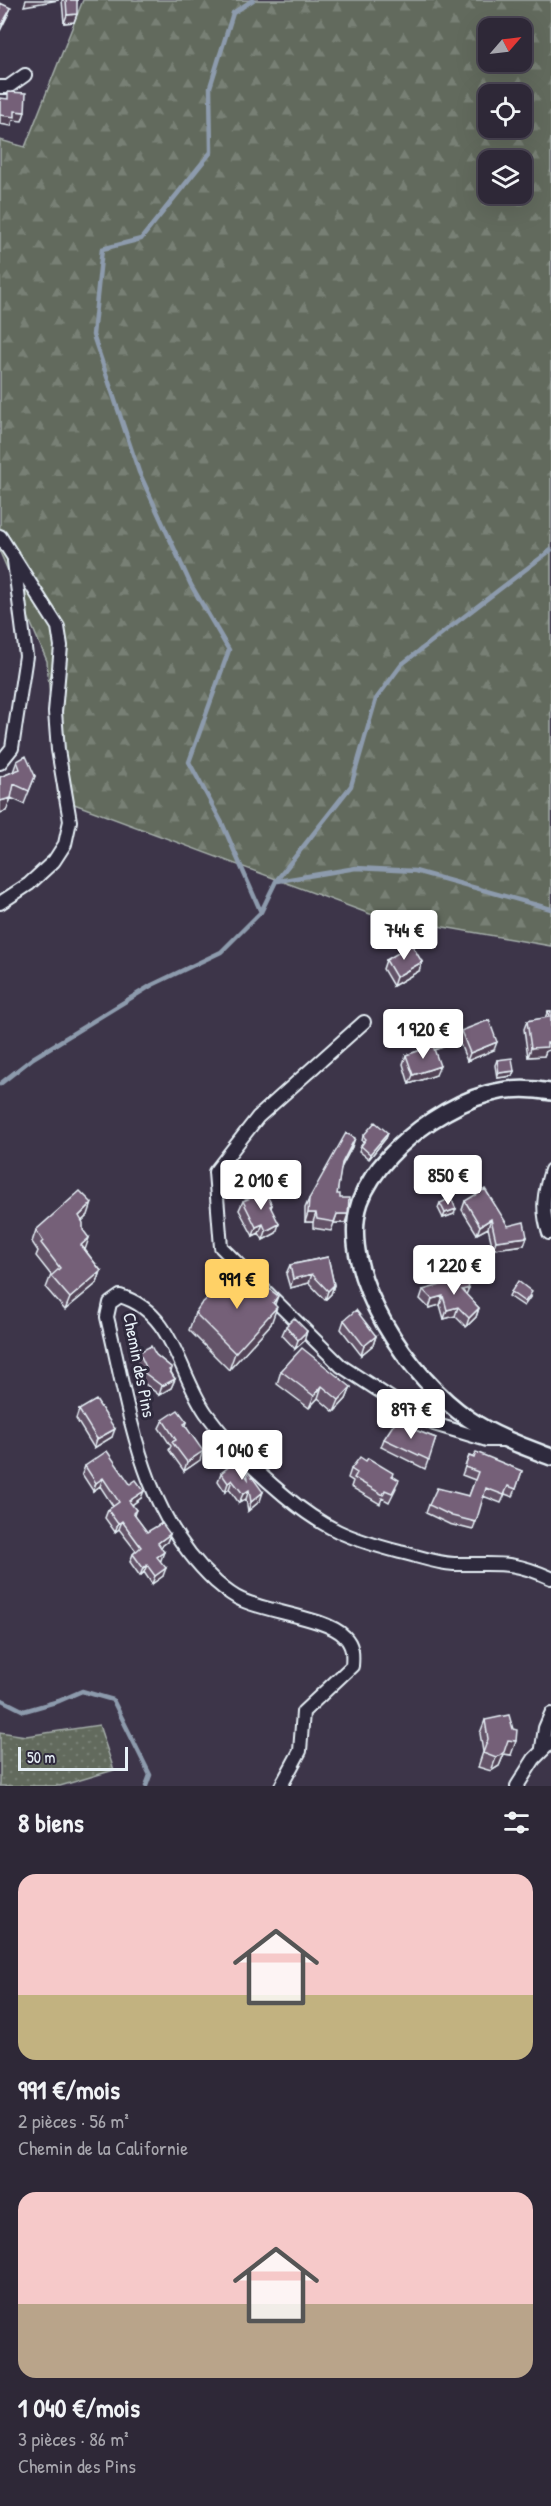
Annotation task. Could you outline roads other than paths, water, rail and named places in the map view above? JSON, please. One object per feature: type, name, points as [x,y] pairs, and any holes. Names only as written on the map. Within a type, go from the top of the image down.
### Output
[{"type":"street","points":[[0,87],[8,87],[25,75]]},
{"type":"street","points":[[0,536],[58,627],[61,654],[55,712],[62,781],[70,821],[65,844],[54,861],[29,884],[0,903]]},
{"type":"street","points":[[0,763],[12,747],[26,656],[14,560]]},
{"type":"street","points":[[364,1022],[258,1117],[215,1172],[221,1247],[341,1366],[434,1424],[487,1440],[504,1440]]},
{"type":"street","points":[[551,1092],[515,1089],[491,1091],[454,1106],[418,1130],[387,1159],[369,1184],[360,1202],[357,1218],[357,1249],[364,1277],[391,1333],[414,1366],[444,1400],[469,1419],[504,1440],[551,1457]]},
{"type":"street","points":[[549,1233],[543,1215],[544,1195],[551,1170]]},
{"type":"street","name":"Chemin des Pins","points":[[281,1786],[300,1751],[303,1712],[351,1666],[353,1652],[343,1634],[330,1627],[242,1600],[226,1591],[199,1564],[179,1538],[163,1515],[137,1449],[107,1317],[110,1303],[120,1296],[137,1301],[152,1315],[177,1352],[205,1411],[230,1442],[257,1473],[328,1529],[375,1547],[427,1560],[453,1564],[508,1563],[551,1578]]},
{"type":"street","points":[[517,1786],[547,1745],[545,1728],[551,1714]]},
{"type":"waterway","points":[[253,0],[233,13],[210,87],[211,152],[141,239],[102,249],[93,335],[139,472],[191,585],[229,650],[189,762],[222,823],[261,912]]},
{"type":"waterway","points":[[0,1084],[33,1058],[152,985],[221,952],[261,912],[276,881],[351,786],[376,699],[402,664],[551,550]]},
{"type":"waterway","points":[[278,881],[356,868],[415,871],[551,909]]},
{"type":"waterway","points":[[0,1699],[24,1711],[59,1701],[82,1691],[113,1700],[150,1775],[146,1786]]}]
